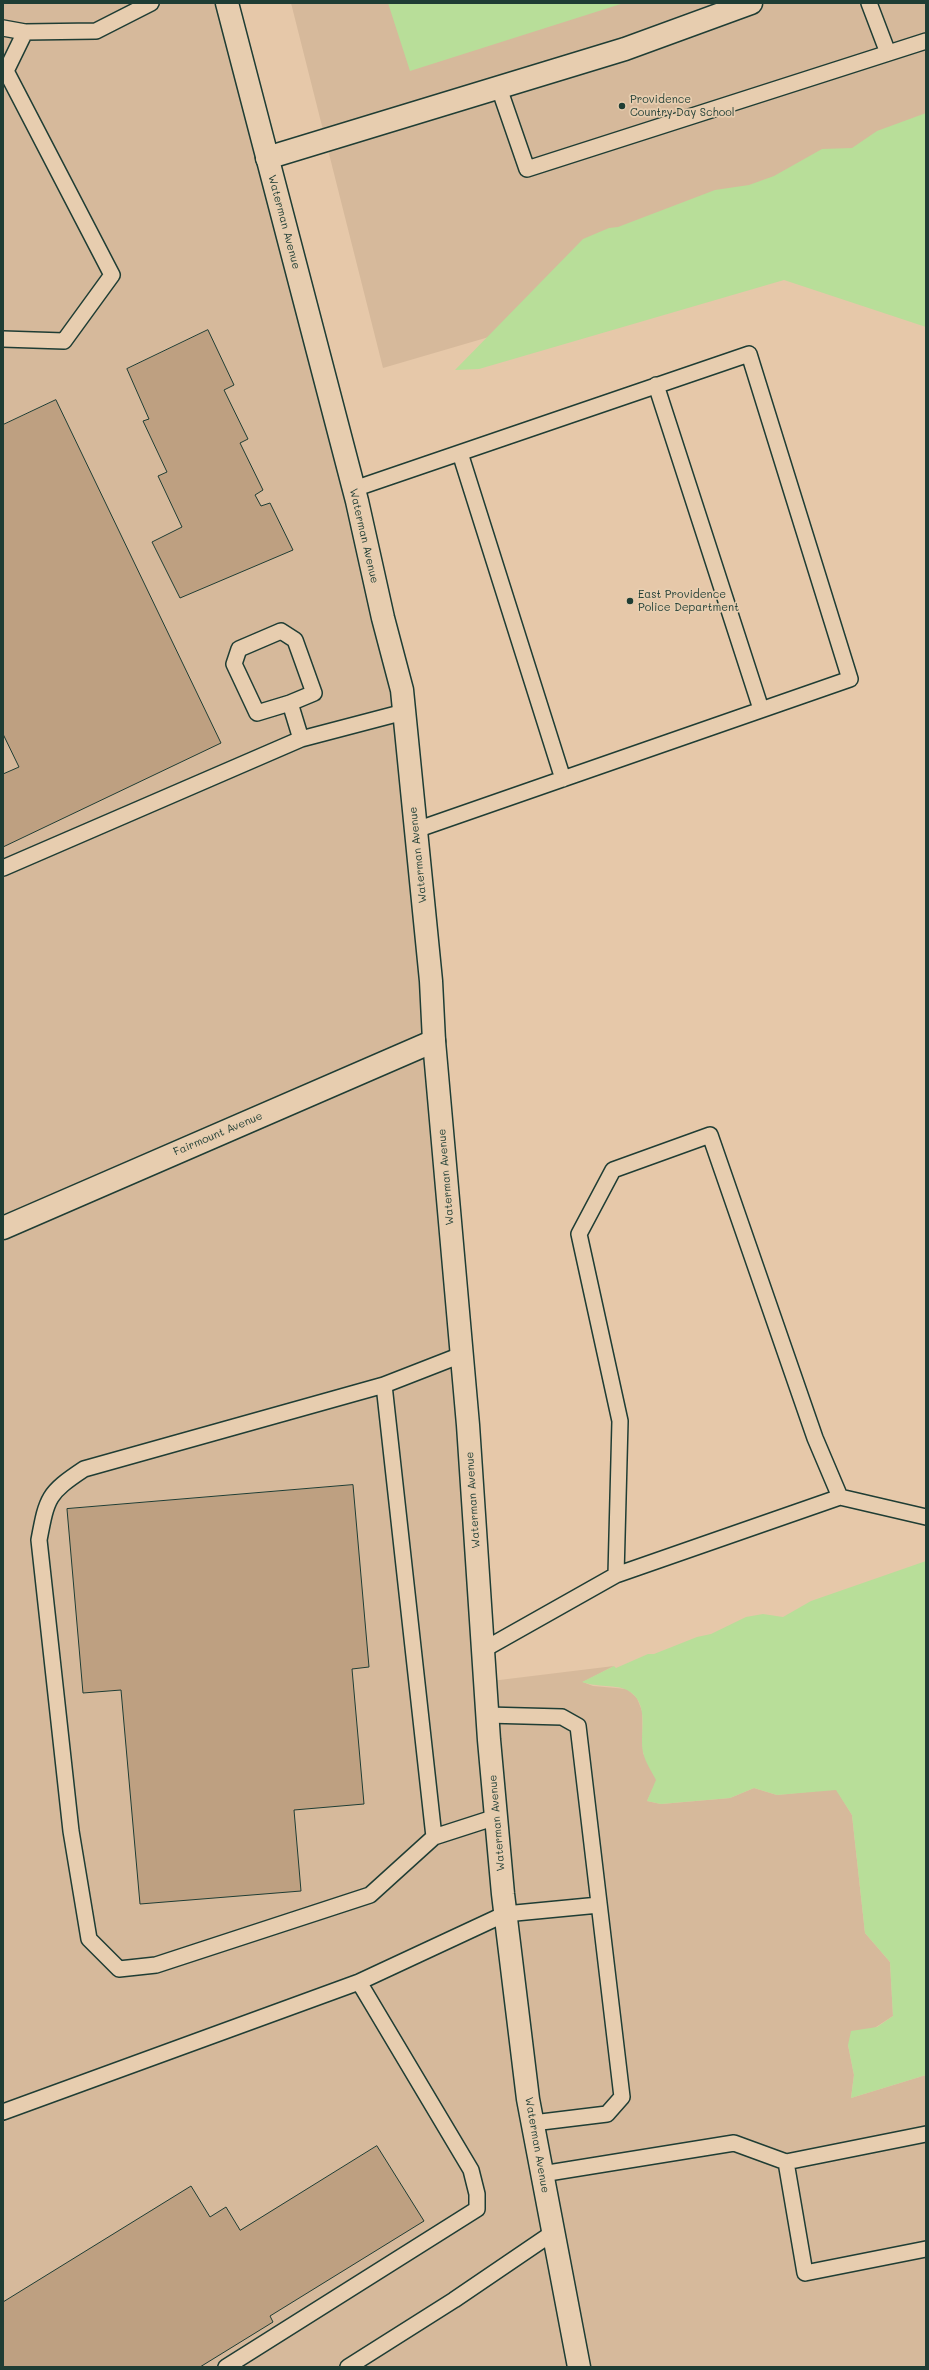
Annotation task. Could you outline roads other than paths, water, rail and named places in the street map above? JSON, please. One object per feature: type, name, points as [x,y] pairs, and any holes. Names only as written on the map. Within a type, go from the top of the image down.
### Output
[{"type":"main road","name":"Waterman Avenue","points":[[227,3],[354,489],[402,690],[431,981],[434,1041],[461,1355],[487,1715],[505,1914],[533,2123],[579,2367]]},
{"type":"main road","points":[[267,158],[625,49],[751,3]]},
{"type":"main road","name":"Fairmount Avenue","points":[[3,1228],[434,1041]]},
{"type":"lane","points":[[3,28],[24,32],[96,31],[150,3]]},
{"type":"lane","points":[[869,3],[888,53]]},
{"type":"lane","points":[[3,339],[64,341],[112,275],[6,71],[24,32]]},
{"type":"lane","points":[[499,88],[527,169],[926,41]]},
{"type":"lane","points":[[354,489],[748,354],[850,679],[416,830]]},
{"type":"lane","points":[[656,385],[761,710]]},
{"type":"lane","points":[[460,453],[563,779]]},
{"type":"lane","points":[[281,631],[295,640],[314,693],[290,703],[257,713],[234,664],[239,649],[281,631]]},
{"type":"lane","points":[[290,703],[301,739]]},
{"type":"lane","points":[[3,868],[301,739],[404,712]]},
{"type":"lane","points":[[616,1575],[620,1421],[579,1234],[612,1170],[710,1135],[815,1438],[840,1498]]},
{"type":"lane","points":[[461,1355],[384,1385],[84,1469],[58,1486],[45,1507],[39,1540],[70,1823],[89,1939],[119,1968],[156,1965],[370,1895],[434,1837],[496,1818]]},
{"type":"lane","points":[[384,1385],[434,1837]]},
{"type":"lane","points":[[483,1650],[616,1575],[840,1498],[926,1517]]},
{"type":"lane","points":[[487,1715],[562,1717],[578,1726],[622,2097],[607,2114],[533,2123]]},
{"type":"lane","points":[[3,2112],[359,1982],[505,1914],[600,1905]]},
{"type":"lane","points":[[226,2367],[477,2209],[477,2194],[471,2170],[359,1982]]},
{"type":"lane","points":[[542,2174],[734,2143],[786,2162],[926,2134]]},
{"type":"lane","points":[[786,2162],[805,2273],[926,2249]]},
{"type":"lane","points":[[348,2367],[454,2300],[554,2232]]},
{"type":"place","name":"Providence Country Day School","points":[[622,106]]},
{"type":"place","name":"East Providence Police Department","points":[[630,601]]}]
